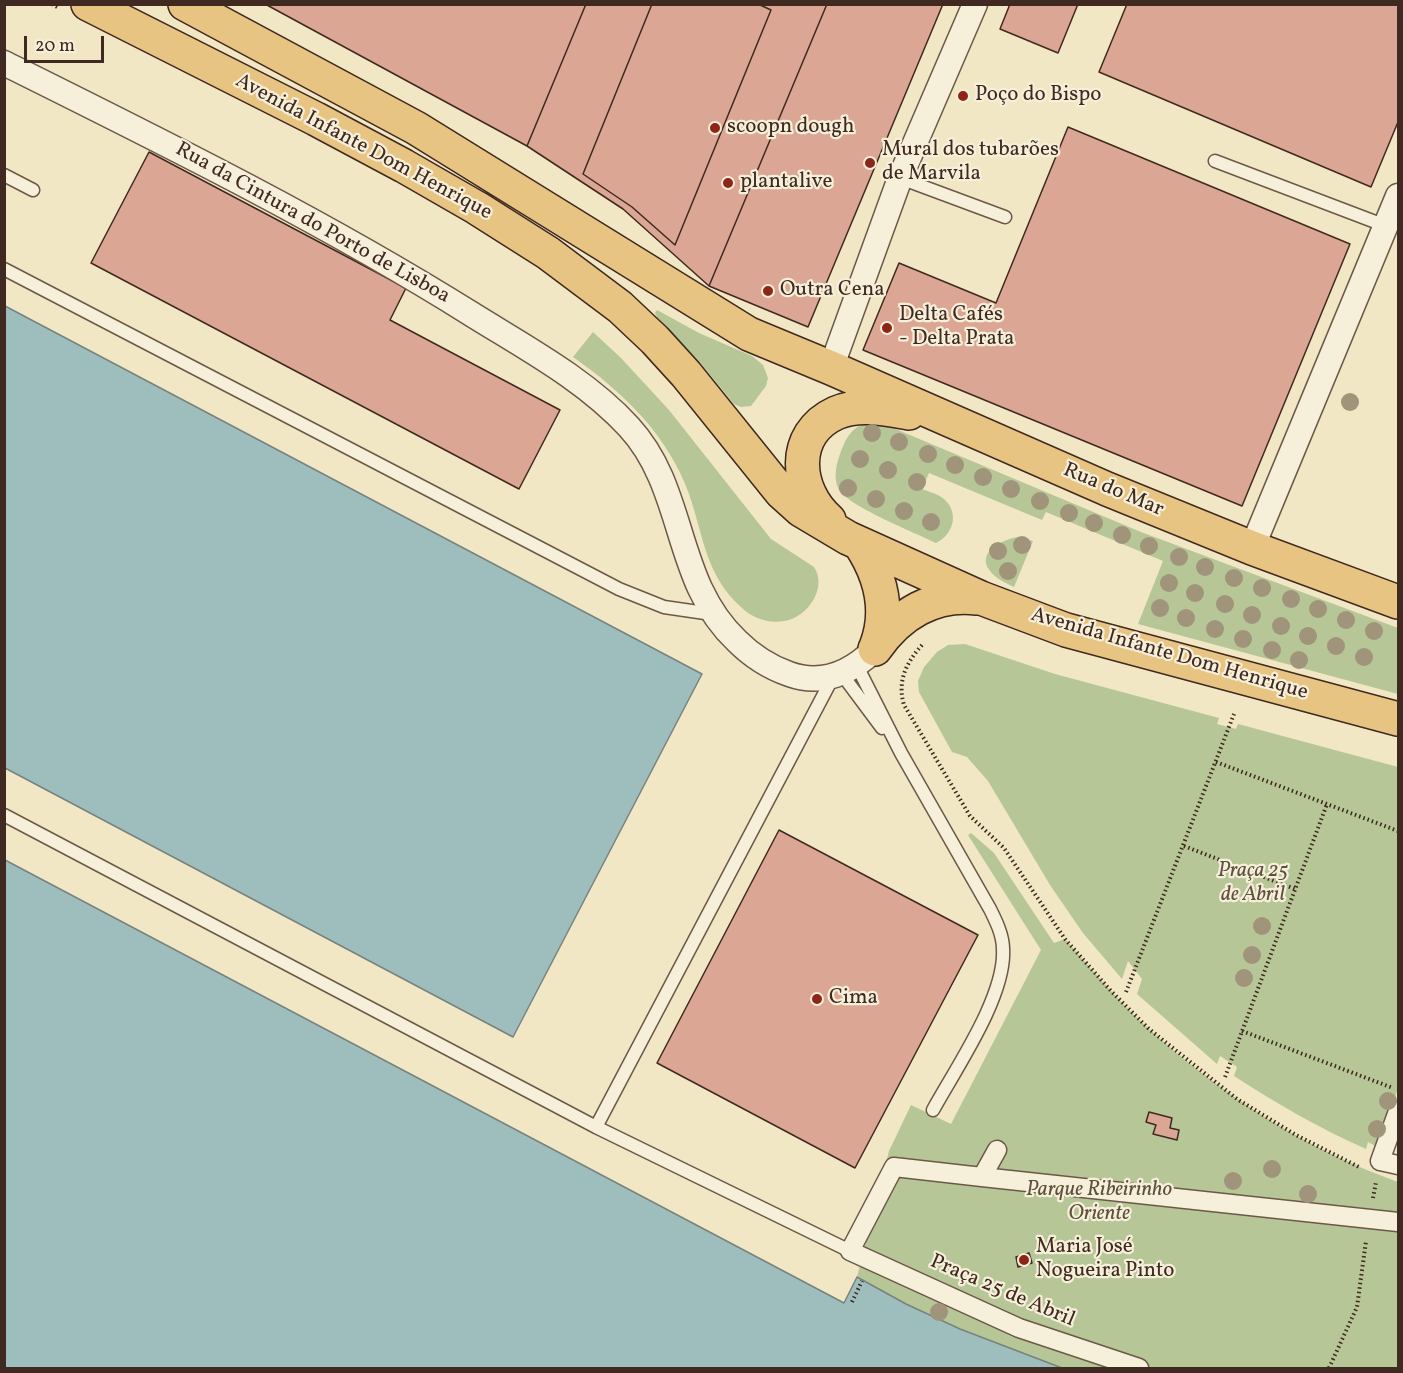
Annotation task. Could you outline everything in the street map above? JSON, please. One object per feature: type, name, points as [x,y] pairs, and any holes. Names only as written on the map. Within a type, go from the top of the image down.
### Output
[{"type":"main road","name":"Avenida Infante Dom Henrique","points":[[185,4],[416,128],[749,334],[831,368]]},
{"type":"main road","name":"Avenida Infante Dom Henrique","points":[[75,7],[316,119],[477,208],[548,253],[620,307],[655,339],[781,492],[801,510],[854,541],[981,598],[1066,630],[1398,719]]},
{"type":"main road","name":"Rua do Mar","points":[[831,368],[1107,489],[1252,548],[1398,602]]},
{"type":"main road","points":[[852,666],[882,622],[883,597],[877,573],[854,541],[821,514],[811,500],[805,483],[802,457],[806,441],[811,433],[837,412],[860,407],[906,412],[960,426]]},
{"type":"main road","points":[[852,666],[895,624],[920,607],[931,602],[956,597],[981,598]]},
{"type":"street","points":[[831,368],[900,178],[975,4]]},
{"type":"street","name":"Rua da Cintura do Porto de Lisboa","points":[[4,63],[156,138],[394,265],[549,362],[577,382],[630,428],[647,452],[663,481],[694,578],[712,614],[728,633],[748,653],[773,669],[803,679],[816,680],[852,666]]},
{"type":"street","points":[[1252,548],[1398,196]]},
{"type":"street","points":[[1398,1111],[1379,1168],[1398,1166]]},
{"type":"street","points":[[982,1177],[997,1150]]},
{"type":"street","points":[[850,1251],[894,1167],[1398,1222]]},
{"type":"street","name":"Praça 25 de Abril","points":[[850,1251],[1019,1328],[1139,1368]]},
{"type":"lane","points":[[1215,161],[1386,226]]},
{"type":"lane","points":[[4,176],[33,190]]},
{"type":"lane","points":[[900,178],[1005,217]]},
{"type":"lane","points":[[4,269],[626,592],[664,607],[712,614]]},
{"type":"lane","points":[[852,666],[986,900],[999,928],[1003,946],[1003,966],[997,986],[978,1029],[933,1110]]},
{"type":"lane","points":[[852,666],[901,753]]},
{"type":"lane","points":[[596,1128],[852,666]]},
{"type":"lane","points":[[4,815],[596,1128],[850,1251]]},
{"type":"path","points":[[52,4],[75,7]]},
{"type":"path","points":[[923,644],[910,659],[905,670],[901,693],[904,705],[970,816],[1004,848],[1065,939],[1111,991],[1149,1029],[1228,1093],[1296,1135],[1379,1168],[1368,1219],[1357,1306],[1329,1368]]},
{"type":"path","points":[[1126,992],[1234,714]]},
{"type":"path","points":[[1216,762],[1398,831]]},
{"type":"path","points":[[1226,1077],[1327,804]]},
{"type":"path","points":[[1184,846],[1295,889]]},
{"type":"path","points":[[1242,1031],[1398,1090]]},
{"type":"path","points":[[852,1302],[863,1280]]},
{"type":"green space","points":[[657,310],[699,333],[752,356],[763,365],[768,378],[766,386],[751,406],[741,407],[734,404],[699,361],[657,317],[655,313]]},
{"type":"green space","points":[[593,332],[621,358],[669,410],[771,539],[814,567],[818,575],[817,593],[813,601],[800,614],[792,619],[778,622],[756,617],[746,612],[720,582],[707,555],[689,494],[669,453],[642,416],[626,400],[573,357]]},
{"type":"green space","points":[[869,422],[886,425],[1141,532],[1398,628],[1398,694],[1138,624],[1163,561],[1046,512],[1042,520],[929,473],[922,489],[942,497],[949,505],[953,517],[947,535],[936,543],[869,512],[839,490],[836,467],[847,438],[853,430]]},
{"type":"green space","points":[[1018,537],[1033,541],[1014,587],[992,574],[986,564],[986,558],[989,552],[999,544]]},
{"type":"green space","name":"Praça 25 de Abril","points":[[965,644],[1055,674],[1219,718],[1217,724],[1236,729],[1238,724],[1398,767],[1398,1088],[1379,1148],[1368,1142],[1366,1149],[1282,1106],[1234,1076],[1237,1067],[1220,1056],[1217,1064],[1137,994],[1142,979],[1128,961],[1122,979],[1083,933],[1050,885],[988,781],[967,757],[952,752],[919,692],[918,681],[924,667],[937,652],[948,645]]},
{"type":"green space","name":"Parque Ribeirinho Oriente","points":[[971,833],[994,853],[1054,943],[1065,939],[1127,1008],[1177,1053],[1266,1118],[1364,1169],[1398,1182],[1398,1368],[1062,1368],[960,1329],[906,1304],[857,1277],[889,1151],[911,1105],[951,1124],[1041,950],[968,835]]},
{"type":"water","points":[[5,306],[702,674],[513,1037],[5,768]]},
{"type":"water","points":[[5,860],[844,1303],[857,1277],[906,1304],[960,1329],[1062,1368],[5,1368]]},
{"type":"building","points":[[265,4],[586,4],[527,146]]},
{"type":"building","points":[[586,4],[652,4],[583,174],[632,207],[675,245],[771,10],[758,4],[827,4],[709,286],[623,209],[527,146]]},
{"type":"building","points":[[652,4],[758,4],[771,10],[675,245],[632,207],[583,174]]},
{"type":"building","points":[[827,4],[943,4],[808,327],[709,286]]},
{"type":"building","points":[[1010,4],[1078,4],[1058,53],[1000,29]]},
{"type":"building","points":[[1127,4],[1398,4],[1398,122],[1371,187],[1099,72]]},
{"type":"building","points":[[1068,127],[1350,244],[1242,506],[863,350],[899,263],[996,303]]},
{"type":"building","points":[[149,152],[406,288],[390,320],[560,410],[519,489],[91,263]]},
{"type":"building","name":"Cima","points":[[779,830],[978,935],[855,1168],[657,1063]]},
{"type":"building","points":[[1149,1112],[1172,1118],[1170,1128],[1179,1130],[1177,1140],[1153,1134],[1156,1125],[1146,1122]]},
{"type":"building","name":"Maria José Nogueira Pinto","points":[[1029,1253],[1032,1263],[1018,1267],[1016,1257]]},
{"type":"place","name":"Poço do Bispo","points":[[963,96]]},
{"type":"place","name":"scoopn dough","points":[[715,128]]},
{"type":"place","name":"Mural dos tubarões de Marvila","points":[[870,163]]},
{"type":"place","name":"plantalive","points":[[728,183]]},
{"type":"place","name":"Outra Cena","points":[[768,291]]},
{"type":"place","name":"Delta Cafés - Delta Prata","points":[[887,328]]},
{"type":"place","name":"Cima","points":[[817,999]]},
{"type":"place","name":"Maria José Nogueira Pinto","points":[[1024,1260]]}]
